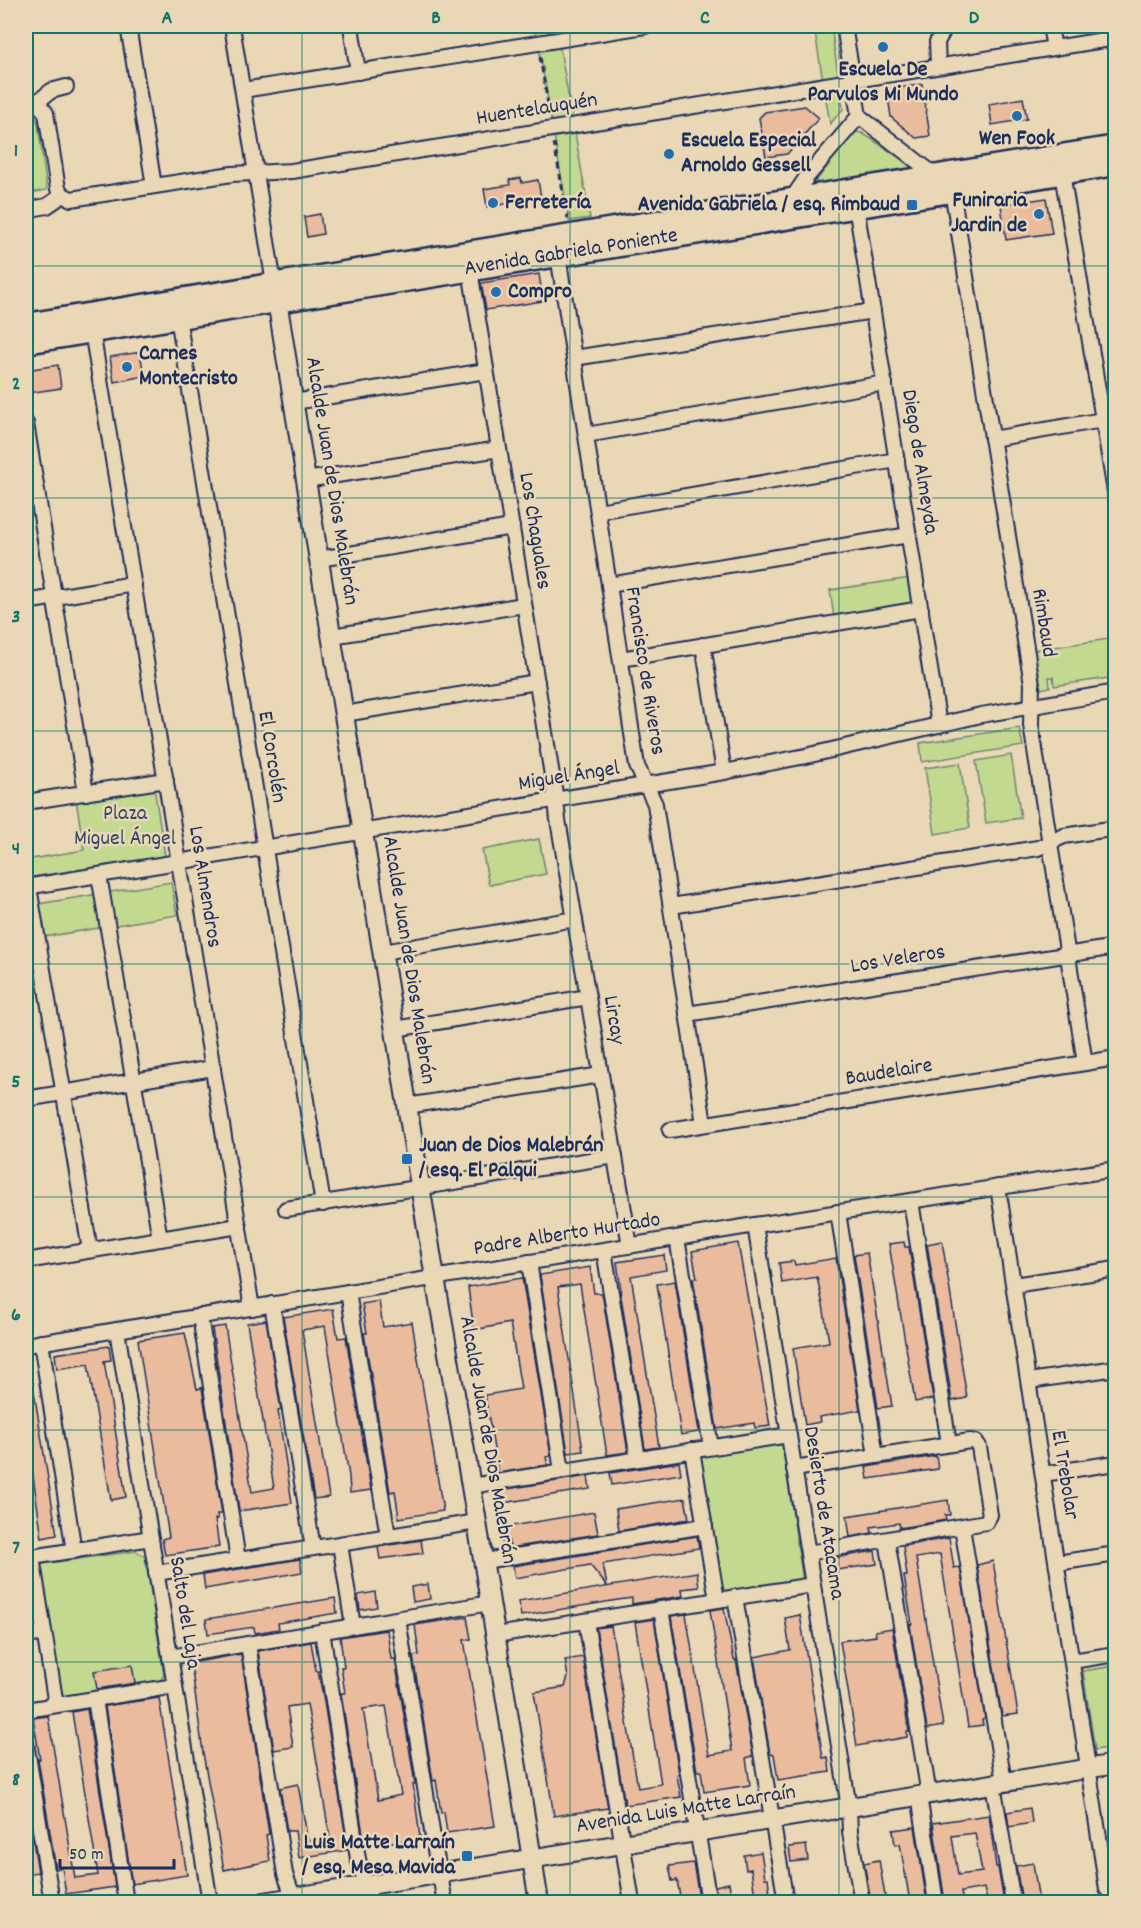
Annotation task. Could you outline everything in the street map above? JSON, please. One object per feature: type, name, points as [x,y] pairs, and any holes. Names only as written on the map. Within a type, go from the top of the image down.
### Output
[{"type":"main road","name":"Avenida Gabriela Poniente","points":[[26,324],[470,270],[856,206],[944,183],[1116,147]]},
{"type":"main road","name":"Avenida Gabriela Poniente","points":[[26,342],[178,317],[276,292],[792,199],[1062,173],[1116,164]]},
{"type":"street","points":[[128,26],[154,186]]},
{"type":"street","name":"Alcalde Juan de Dios Malebrán","points":[[232,26],[435,1278],[484,1561],[539,1902]]},
{"type":"street","points":[[351,26],[358,72]]},
{"type":"street","points":[[243,90],[645,26]]},
{"type":"street","points":[[844,26],[859,116],[944,183]]},
{"type":"street","points":[[938,66],[937,42],[946,26]]},
{"type":"street","points":[[1050,26],[1054,48]]},
{"type":"street","name":"Huentelauquén","points":[[63,195],[75,199],[232,174],[292,171],[1116,38]]},
{"type":"street","points":[[26,210],[47,206],[63,195],[58,189],[46,113],[31,100],[66,87]]},
{"type":"street","points":[[792,199],[806,178],[859,116]]},
{"type":"street","points":[[1062,173],[1116,498]]},
{"type":"street","name":"Rimbaud","points":[[944,183],[992,439],[1032,684],[1031,725],[1085,1063]]},
{"type":"street","name":"Diego de Almeyda","points":[[856,206],[939,725]]},
{"type":"street","name":"Francisco de Riveros","points":[[558,255],[637,766],[655,804],[704,1125]]},
{"type":"street","name":"Los Chaguales","points":[[470,270],[556,800]]},
{"type":"street","points":[[574,358],[873,311]]},
{"type":"street","name":"El Corcolén","points":[[178,317],[323,1204]]},
{"type":"street","name":"Los Almendros","points":[[92,332],[252,1308]]},
{"type":"street","points":[[294,402],[486,371]]},
{"type":"street","points":[[586,435],[885,383]]},
{"type":"street","points":[[992,439],[1102,420]]},
{"type":"street","points":[[26,423],[86,793]]},
{"type":"street","points":[[306,480],[499,449]]},
{"type":"street","points":[[598,511],[897,460]]},
{"type":"street","points":[[319,559],[512,527]]},
{"type":"street","points":[[609,585],[909,536]]},
{"type":"street","points":[[26,602],[134,584]]},
{"type":"street","points":[[332,636],[524,605]]},
{"type":"street","points":[[621,659],[921,609]]},
{"type":"street","points":[[703,645],[724,772]]},
{"type":"street","points":[[344,714],[537,682]]},
{"type":"street","name":"Miguel Ángel","points":[[27,887],[724,772],[806,756],[981,715],[1116,692]]},
{"type":"street","points":[[26,802],[166,780]]},
{"type":"street","name":"Lircay","points":[[556,800],[630,1246]]},
{"type":"street","points":[[670,906],[1038,848],[1064,836],[1116,828]]},
{"type":"street","points":[[99,875],[160,1239]]},
{"type":"street","points":[[27,887],[90,1250]]},
{"type":"street","points":[[383,952],[575,919]]},
{"type":"street","name":"Los Veleros","points":[[687,1014],[1116,947]]},
{"type":"street","points":[[395,1029],[588,997]]},
{"type":"street","name":"Baudelaire","points":[[670,1130],[1116,1058]]},
{"type":"street","points":[[26,1099],[213,1068]]},
{"type":"street","points":[[407,1106],[601,1075]]},
{"type":"street","points":[[286,1209],[615,1155]]},
{"type":"street","name":"Padre Alberto Hurtado","points":[[26,1344],[754,1225],[1116,1169]]},
{"type":"street","name":"El Trebolar","points":[[998,1187],[1107,1889]]},
{"type":"street","points":[[911,1201],[949,1444]]},
{"type":"street","points":[[838,1212],[876,1456]]},
{"type":"street","name":"Desierto de Atacama","points":[[754,1225],[849,1808],[850,1832],[862,1902]]},
{"type":"street","points":[[26,1261],[239,1226]]},
{"type":"street","points":[[677,1238],[711,1447]]},
{"type":"street","points":[[604,1250],[638,1459]]},
{"type":"street","points":[[529,1263],[562,1471]]},
{"type":"street","points":[[1014,1285],[1116,1269]]},
{"type":"street","points":[[348,1292],[388,1536]]},
{"type":"street","points":[[272,1304],[314,1548]]},
{"type":"street","points":[[200,1316],[238,1560]]},
{"type":"street","name":"Salto del Laja","points":[[117,1330],[210,1902]]},
{"type":"street","points":[[41,1342],[74,1551]]},
{"type":"street","points":[[1029,1381],[1116,1368]]},
{"type":"street","points":[[471,1486],[789,1434]]},
{"type":"street","points":[[794,1469],[973,1441],[978,1444],[990,1515],[983,1523],[808,1553]]},
{"type":"street","points":[[692,1450],[717,1600]]},
{"type":"street","points":[[1043,1474],[1116,1463]]},
{"type":"street","points":[[156,1573],[477,1522]]},
{"type":"street","points":[[484,1561],[705,1527]]},
{"type":"street","points":[[962,1527],[1013,1902]]},
{"type":"street","points":[[56,1705],[29,1557],[151,1538]]},
{"type":"street","points":[[887,1540],[924,1795],[936,1902]]},
{"type":"street","points":[[340,1544],[353,1626]]},
{"type":"street","points":[[1057,1563],[1116,1554]]},
{"type":"street","points":[[495,1635],[813,1585]]},
{"type":"street","points":[[735,1597],[786,1902]]},
{"type":"street","points":[[170,1657],[490,1603]]},
{"type":"street","points":[[661,1609],[709,1902]]},
{"type":"street","points":[[398,1619],[445,1902]]},
{"type":"street","points":[[586,1620],[632,1902]]},
{"type":"street","points":[[322,1631],[358,1859],[368,1894]]},
{"type":"street","points":[[26,1636],[44,1633]]},
{"type":"street","points":[[248,1644],[285,1874],[294,1900]]},
{"type":"street","points":[[1072,1661],[1116,1654]]},
{"type":"street","points":[[26,1710],[175,1686]]},
{"type":"street","points":[[95,1699],[126,1902]]},
{"type":"street","points":[[26,1743],[52,1902]]},
{"type":"street","name":"Avenida Luis Matte Larraín","points":[[264,1902],[368,1894],[440,1874],[1116,1764]]},
{"type":"green space","points":[[535,26],[556,26],[590,218],[569,221]]},
{"type":"green space","points":[[814,26],[831,26],[843,109],[830,124]]},
{"type":"green space","points":[[26,108],[33,111],[38,123],[47,190],[26,194]]},
{"type":"green space","points":[[856,132],[862,133],[916,168],[816,185],[816,181]]},
{"type":"green space","points":[[910,578],[914,605],[834,618],[830,590]]},
{"type":"green space","points":[[1115,638],[1115,677],[1054,686],[1053,677],[1049,677],[1050,687],[1040,689],[1034,650]]},
{"type":"green space","points":[[1019,728],[1023,746],[922,762],[920,743]]},
{"type":"green space","points":[[1011,755],[1021,818],[986,823],[976,761]]},
{"type":"green space","points":[[960,763],[970,828],[935,834],[925,768]]},
{"type":"green space","name":"Plaza Miguel Ángel","points":[[154,787],[165,856],[26,878],[26,860],[84,850],[76,799]]},
{"type":"green space","points":[[539,839],[546,874],[489,885],[482,850]]},
{"type":"green space","points":[[171,882],[177,915],[26,940],[26,906]]},
{"type":"green space","points":[[782,1443],[803,1581],[721,1594],[699,1456]]},
{"type":"green space","points":[[136,1551],[145,1557],[164,1675],[158,1684],[67,1699],[60,1694],[39,1569],[42,1564]]},
{"type":"green space","points":[[1115,1666],[1115,1747],[1095,1750],[1083,1671]]},
{"type":"building","points":[[922,84],[930,136],[916,138],[891,117],[887,90]]},
{"type":"building","points":[[1023,98],[1027,119],[992,125],[989,104]]},
{"type":"building","points":[[805,106],[819,118],[787,154],[766,157],[759,118],[765,112]]},
{"type":"building","points":[[521,178],[522,183],[538,180],[541,198],[487,207],[484,189],[510,185],[509,180]]},
{"type":"building","points":[[1046,198],[1052,233],[1006,240],[1001,205]]},
{"type":"building","points":[[320,214],[323,234],[307,237],[304,217]]},
{"type":"building","points":[[539,274],[543,301],[486,310],[481,283]]},
{"type":"building","name":"Carnes Montecristo","points":[[140,352],[144,376],[114,382],[110,357]]},
{"type":"building","points":[[58,365],[61,388],[28,393],[26,370]]},
{"type":"building","points":[[942,1241],[967,1398],[952,1401],[927,1244]]},
{"type":"building","points":[[904,1242],[905,1247],[909,1247],[933,1399],[915,1402],[889,1244]]},
{"type":"building","points":[[738,1243],[770,1426],[755,1428],[754,1423],[717,1429],[693,1278],[697,1278],[692,1251]]},
{"type":"building","points":[[867,1253],[892,1406],[878,1408],[854,1255]]},
{"type":"building","points":[[664,1255],[666,1270],[631,1276],[659,1447],[645,1449],[617,1262]]},
{"type":"building","points":[[836,1258],[860,1410],[819,1417],[820,1422],[805,1425],[793,1348],[829,1342],[817,1277],[782,1283],[779,1263],[794,1261],[795,1265]]},
{"type":"building","points":[[590,1267],[594,1293],[602,1293],[628,1452],[607,1455],[580,1284],[558,1287],[583,1451],[568,1453],[540,1275]]},
{"type":"building","points":[[522,1278],[551,1456],[546,1457],[548,1465],[498,1473],[485,1395],[521,1389],[510,1323],[474,1330],[468,1287]]},
{"type":"building","points":[[675,1281],[699,1432],[681,1435],[657,1284]]},
{"type":"building","points":[[379,1301],[383,1327],[412,1322],[443,1511],[399,1518],[395,1491],[390,1492],[364,1333],[367,1333],[362,1304]]},
{"type":"building","points":[[333,1309],[338,1338],[346,1337],[371,1490],[350,1493],[325,1326],[302,1330],[329,1497],[314,1499],[283,1317]]},
{"type":"building","points":[[266,1320],[281,1410],[278,1411],[292,1503],[239,1511],[212,1328],[225,1326],[252,1492],[274,1488],[247,1323]]},
{"type":"building","points":[[185,1333],[197,1389],[202,1388],[222,1514],[217,1514],[218,1519],[215,1519],[219,1547],[165,1555],[162,1539],[169,1537],[138,1340]]},
{"type":"building","points":[[109,1346],[111,1360],[104,1361],[126,1497],[111,1500],[88,1364],[57,1369],[55,1354]]},
{"type":"building","points":[[26,1379],[32,1379],[57,1535],[42,1538],[26,1428]]},
{"type":"building","points":[[936,1456],[938,1469],[868,1479],[866,1467]]},
{"type":"building","points":[[679,1462],[681,1474],[612,1485],[610,1473]]},
{"type":"building","points":[[588,1476],[590,1489],[496,1504],[494,1491]]},
{"type":"building","points":[[685,1498],[689,1519],[619,1531],[616,1509]]},
{"type":"building","points":[[948,1500],[950,1515],[945,1515],[946,1520],[900,1528],[899,1523],[871,1527],[872,1533],[850,1537],[847,1516]]},
{"type":"building","points":[[594,1512],[598,1534],[510,1548],[509,1541],[502,1542],[500,1528]]},
{"type":"building","points":[[697,1536],[699,1548],[603,1564],[607,1586],[590,1565],[515,1578],[513,1566]]},
{"type":"building","points":[[949,1538],[954,1568],[960,1567],[985,1719],[982,1720],[983,1725],[968,1727],[940,1554],[916,1558],[943,1726],[927,1729],[910,1625],[912,1624],[904,1576],[907,1576],[903,1546]]},
{"type":"building","points":[[421,1540],[423,1553],[380,1559],[378,1547]]},
{"type":"building","points":[[875,1551],[877,1564],[830,1571],[828,1559]]},
{"type":"building","points":[[300,1559],[302,1572],[205,1589],[203,1575]]},
{"type":"building","points":[[993,1561],[1018,1714],[1002,1716],[977,1565]]},
{"type":"building","points":[[697,1572],[699,1587],[682,1589],[683,1596],[632,1604],[632,1598],[521,1616],[518,1601]]},
{"type":"building","points":[[428,1584],[430,1599],[413,1602],[411,1587]]},
{"type":"building","points":[[375,1592],[377,1607],[360,1610],[358,1595]]},
{"type":"building","points":[[335,1598],[337,1613],[278,1623],[279,1629],[255,1633],[254,1627],[208,1634],[206,1619]]},
{"type":"building","points":[[724,1608],[753,1756],[746,1758],[750,1785],[704,1792],[701,1771],[697,1771],[671,1616],[686,1614],[709,1755],[732,1751],[710,1610]]},
{"type":"building","points":[[800,1615],[823,1758],[828,1757],[830,1772],[778,1780],[774,1754],[770,1754],[754,1657],[790,1650],[785,1618]]},
{"type":"building","points":[[467,1617],[471,1639],[464,1640],[495,1826],[447,1833],[444,1812],[441,1813],[436,1780],[433,1781],[413,1656],[419,1655],[415,1625]]},
{"type":"building","points":[[654,1619],[681,1797],[625,1805],[596,1628],[611,1626],[638,1788],[661,1784],[635,1622]]},
{"type":"building","points":[[892,1628],[909,1732],[907,1732],[907,1737],[857,1746],[840,1641],[876,1636],[875,1631]]},
{"type":"building","points":[[387,1630],[391,1659],[395,1659],[415,1784],[413,1784],[420,1837],[365,1847],[341,1693],[345,1693],[340,1637]],"holes":[[[386,1706],[401,1795],[378,1800],[363,1709]]]},
{"type":"building","points":[[311,1642],[323,1696],[348,1850],[299,1858],[295,1831],[287,1831],[280,1788],[298,1784],[308,1841],[330,1838],[307,1704],[287,1707],[293,1747],[274,1750],[258,1651]]},
{"type":"building","points":[[241,1654],[269,1834],[266,1835],[270,1861],[224,1870],[203,1753],[191,1663]]},
{"type":"building","points":[[583,1657],[608,1808],[554,1816],[534,1692],[565,1687],[568,1677],[565,1660]]},
{"type":"building","points":[[132,1665],[135,1683],[97,1689],[94,1671]]},
{"type":"building","points":[[159,1698],[187,1875],[132,1884],[105,1706]]},
{"type":"building","points":[[87,1709],[115,1887],[66,1894],[62,1868],[56,1869],[33,1718],[48,1716],[75,1878],[98,1875],[72,1712]]},
{"type":"building","points":[[26,1796],[38,1872],[26,1874]]},
{"type":"building","points":[[1030,1808],[1032,1823],[1009,1827],[1007,1812]]},
{"type":"building","points":[[989,1815],[996,1867],[998,1867],[1004,1902],[987,1902],[984,1888],[961,1892],[963,1902],[945,1902],[933,1823]],"holes":[[[975,1833],[982,1872],[958,1875],[952,1836]]]},
{"type":"building","points":[[915,1827],[927,1902],[910,1902],[900,1844],[895,1845],[893,1830]]},
{"type":"building","points":[[806,1845],[808,1860],[791,1862],[789,1847]]},
{"type":"building","points":[[761,1852],[770,1894],[755,1897],[751,1869],[746,1870],[744,1855]]},
{"type":"building","points":[[879,1860],[886,1902],[871,1902],[864,1863]]},
{"type":"building","points":[[693,1863],[700,1902],[681,1902],[677,1880],[672,1881],[669,1866]]},
{"type":"building","points":[[1033,1863],[1039,1902],[1022,1902],[1016,1866]]},
{"type":"building","points":[[729,1883],[732,1900],[718,1902],[715,1886]]},
{"type":"place","name":"Escuela De Parvulos Mi Mundo","points":[[883,47]]},
{"type":"place","name":"Wen Fook","points":[[1017,116]]},
{"type":"place","name":"Escuela Especial Arnoldo Gessell","points":[[669,154]]},
{"type":"place","name":"Ferretería","points":[[493,203]]},
{"type":"place","name":"Avenida Gabriela / esq. Rimbaud","points":[[912,205]]},
{"type":"place","name":"Funiraria Jardin de","points":[[1039,214]]},
{"type":"place","name":"Compro","points":[[496,292]]},
{"type":"place","name":"Carnes Montecristo","points":[[127,367]]},
{"type":"place","name":"Juan de Dios Malebrán / esq. El Palqui","points":[[407,1159]]},
{"type":"place","name":"Luis Matte Larraín / esq. Mesa Mavida","points":[[467,1856]]}]
